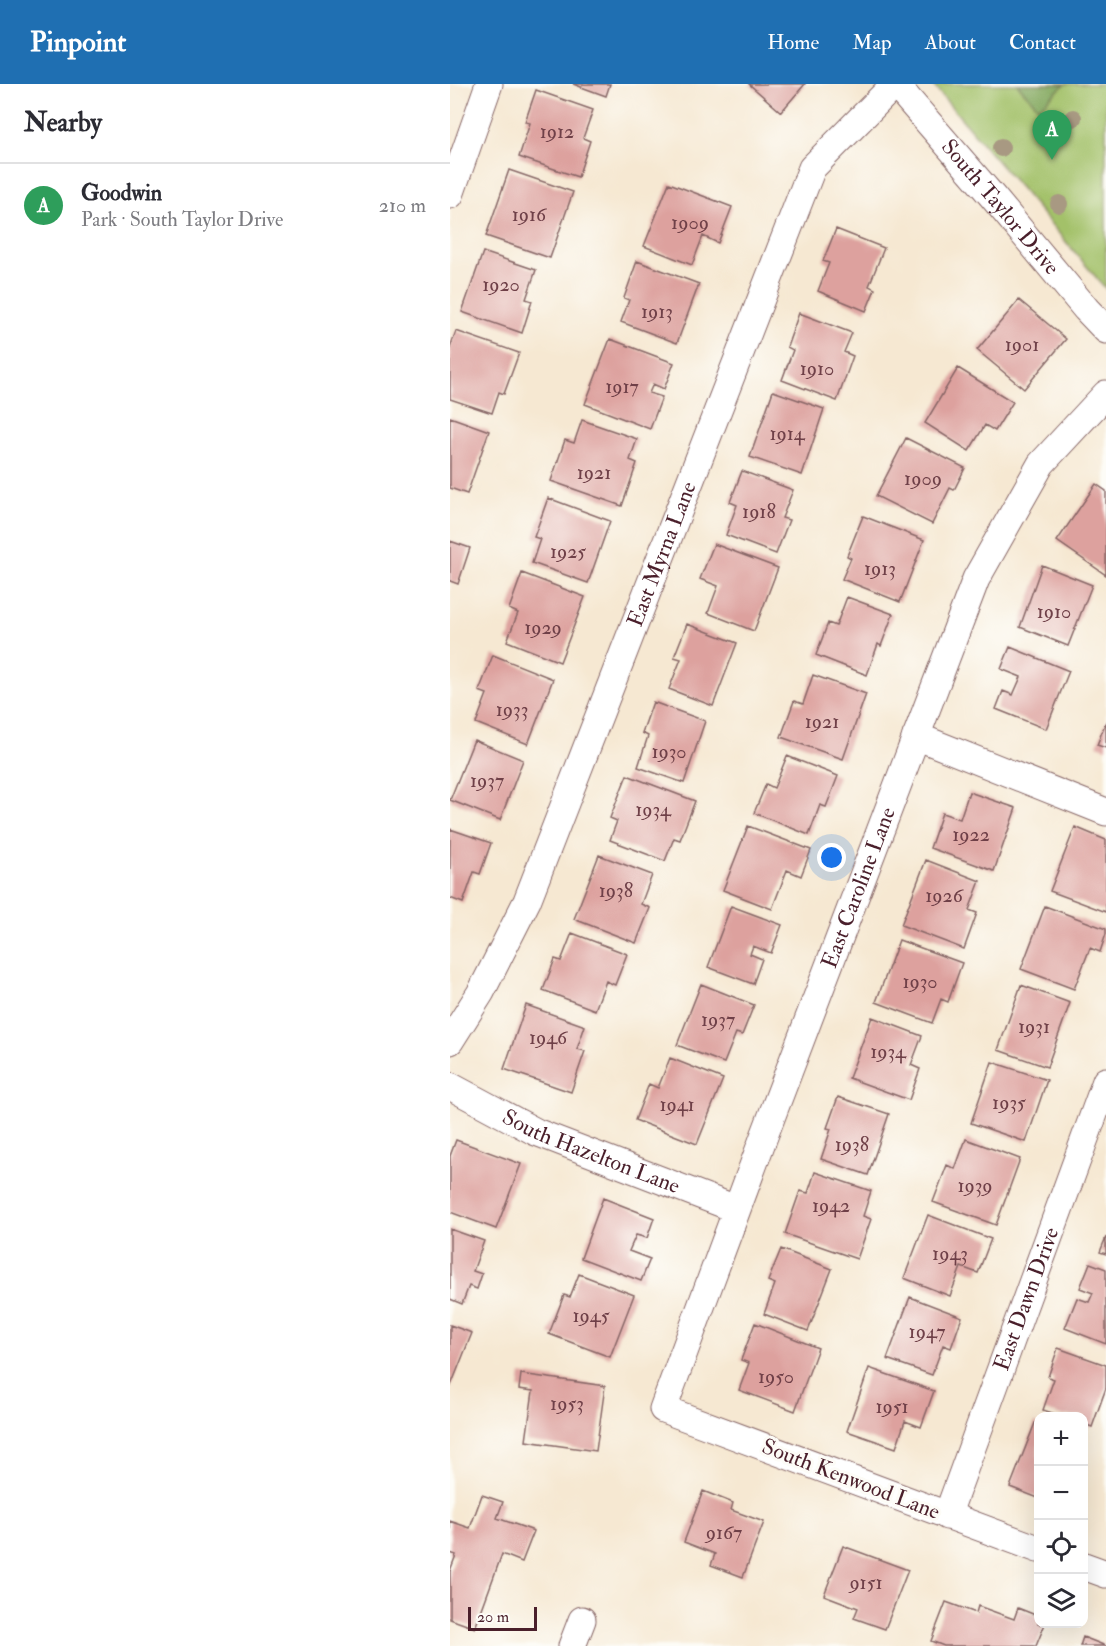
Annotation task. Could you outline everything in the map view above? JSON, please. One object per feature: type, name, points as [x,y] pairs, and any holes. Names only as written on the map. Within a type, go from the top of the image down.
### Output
[{"type":"street","points":[[450,195],[489,84]]},
{"type":"street","name":"South Taylor Drive","points":[[895,84],[1106,330]]},
{"type":"street","name":"East Myrna Lane","points":[[450,1041],[481,992],[527,901],[812,168],[895,84]]},
{"type":"street","name":"East Caroline Lane","points":[[663,1409],[736,1209],[976,579],[1041,464],[1106,394]]},
{"type":"street","points":[[916,736],[1106,812]]},
{"type":"street","name":"East Dawn Drive","points":[[947,1516],[1106,1082]]},
{"type":"street","name":"South Hazelton Lane","points":[[450,1086],[536,1132],[736,1209]]},
{"type":"street","name":"South Kenwood Lane","points":[[663,1409],[1034,1548]]},
{"type":"street","points":[[1088,1568],[1106,1574]]},
{"type":"street","points":[[572,1646],[582,1620]]},
{"type":"green space","points":[[932,84],[1106,84],[1106,289]]},
{"type":"green space","points":[[1017,84],[1065,84],[1039,108]]},
{"type":"building","points":[[573,84],[610,84],[606,96]]},
{"type":"building","points":[[749,84],[805,84],[781,112]]},
{"type":"building","points":[[536,90],[593,110],[583,138],[590,141],[578,177],[519,157],[530,123],[525,122]]},
{"type":"building","points":[[509,170],[573,192],[550,258],[486,236]]},
{"type":"building","points":[[669,183],[732,207],[718,243],[703,236],[692,265],[644,246]]},
{"type":"building","points":[[836,229],[884,248],[869,286],[875,289],[866,311],[818,291],[829,263],[823,261]]},
{"type":"building","points":[[483,252],[536,270],[526,299],[532,301],[522,333],[462,312]]},
{"type":"building","points":[[637,261],[699,284],[677,343],[621,322],[629,300],[624,298]]},
{"type":"building","points":[[1019,300],[1066,339],[1024,389],[977,350]]},
{"type":"building","points":[[799,313],[852,333],[844,352],[853,356],[837,401],[782,380],[793,350],[787,347]]},
{"type":"building","points":[[456,331],[519,353],[504,394],[499,392],[492,413],[450,399],[450,348]]},
{"type":"building","points":[[610,339],[674,363],[664,389],[653,384],[649,393],[662,397],[650,429],[585,404]]},
{"type":"building","points":[[958,368],[1013,402],[995,431],[985,425],[969,451],[925,423]]},
{"type":"building","points":[[773,391],[824,409],[802,475],[750,457]]},
{"type":"building","points":[[450,417],[489,431],[467,494],[450,488]]},
{"type":"building","points":[[582,420],[637,439],[630,460],[637,463],[622,506],[551,481],[565,440],[574,443]]},
{"type":"building","points":[[906,438],[965,468],[954,490],[950,488],[932,524],[876,496]]},
{"type":"building","points":[[742,471],[793,490],[782,518],[789,520],[776,554],[726,535],[737,505],[730,502]]},
{"type":"building","points":[[1096,484],[1106,491],[1106,575],[1057,541]]},
{"type":"building","points":[[548,498],[610,521],[588,583],[532,563],[540,539],[534,537]]},
{"type":"building","points":[[863,516],[924,540],[900,602],[842,579],[851,558],[847,556]]},
{"type":"building","points":[[450,541],[470,548],[458,584],[450,581]]},
{"type":"building","points":[[714,544],[778,568],[754,631],[708,613],[718,586],[700,579]]},
{"type":"building","points":[[1042,565],[1092,585],[1068,646],[1020,627]]},
{"type":"building","points":[[522,573],[585,597],[560,662],[507,641],[518,613],[509,609]]},
{"type":"building","points":[[847,597],[893,614],[881,646],[878,644],[867,675],[816,655],[828,623],[836,626]]},
{"type":"building","points":[[687,624],[737,643],[713,706],[669,689],[681,659],[674,657]]},
{"type":"building","points":[[1010,647],[1069,671],[1046,729],[996,709],[1003,691],[1013,695],[1021,677],[1001,669]]},
{"type":"building","points":[[493,655],[553,679],[528,744],[476,723],[487,694],[479,691]]},
{"type":"building","points":[[813,675],[866,694],[843,759],[781,737],[794,701],[803,704]]},
{"type":"building","points":[[653,702],[705,721],[684,783],[638,767],[648,736],[642,733]]},
{"type":"building","points":[[1106,721],[1106,748],[1097,745]]},
{"type":"building","points":[[474,740],[523,760],[500,820],[450,800]]},
{"type":"building","points":[[787,756],[838,776],[826,807],[820,805],[809,835],[754,813],[766,784],[774,788]]},
{"type":"building","points":[[627,775],[695,801],[680,840],[674,838],[665,861],[610,840],[617,821],[610,818]]},
{"type":"building","points":[[969,792],[1016,808],[994,871],[930,848],[942,813],[960,819]]},
{"type":"building","points":[[748,826],[811,850],[801,876],[787,870],[772,909],[723,890]]},
{"type":"building","points":[[1075,827],[1106,840],[1106,912],[1050,891]]},
{"type":"building","points":[[450,829],[491,843],[480,874],[474,872],[463,903],[450,898]]},
{"type":"building","points":[[599,855],[652,875],[641,904],[650,908],[636,943],[574,919]]},
{"type":"building","points":[[926,860],[980,881],[969,910],[977,913],[964,949],[901,925]]},
{"type":"building","points":[[731,906],[782,925],[771,953],[753,946],[750,954],[762,959],[753,984],[708,967]]},
{"type":"building","points":[[1045,906],[1106,929],[1100,952],[1090,948],[1074,989],[1021,969]]},
{"type":"building","points":[[572,933],[627,954],[615,985],[606,981],[595,1010],[543,990],[555,959],[561,961]]},
{"type":"building","points":[[899,940],[962,963],[948,1002],[941,999],[932,1023],[876,1002]]},
{"type":"building","points":[[701,984],[754,1005],[742,1035],[736,1033],[724,1063],[677,1045]]},
{"type":"building","points":[[1021,985],[1070,1003],[1047,1067],[998,1050]]},
{"type":"building","points":[[526,1005],[585,1026],[577,1049],[585,1051],[571,1092],[504,1069]]},
{"type":"building","points":[[872,1017],[922,1036],[911,1065],[920,1069],[909,1100],[849,1078]]},
{"type":"building","points":[[670,1058],[723,1079],[697,1144],[635,1120],[649,1084],[658,1088]]},
{"type":"building","points":[[992,1062],[1047,1080],[1026,1142],[971,1123]]},
{"type":"building","points":[[838,1097],[889,1114],[868,1175],[821,1159],[831,1129],[827,1128]]},
{"type":"building","points":[[966,1139],[1020,1159],[996,1225],[933,1202],[947,1165],[955,1169]]},
{"type":"building","points":[[456,1140],[521,1164],[496,1229],[450,1212],[450,1156]]},
{"type":"building","points":[[815,1172],[871,1191],[863,1216],[871,1219],[857,1259],[785,1234],[800,1191],[808,1193]]},
{"type":"building","points":[[603,1198],[654,1218],[647,1238],[636,1235],[629,1251],[650,1259],[641,1281],[581,1258]]},
{"type":"building","points":[[928,1215],[991,1239],[978,1273],[961,1267],[950,1296],[904,1278]]},
{"type":"building","points":[[450,1229],[484,1241],[473,1271],[482,1274],[477,1289],[469,1286],[462,1304],[450,1299]]},
{"type":"building","points":[[1106,1237],[1106,1254],[1100,1252]]},
{"type":"building","points":[[781,1249],[832,1269],[808,1331],[764,1314],[775,1284],[768,1281]]},
{"type":"building","points":[[1090,1263],[1106,1269],[1106,1344],[1065,1328],[1077,1298],[1089,1302],[1093,1293],[1080,1288]]},
{"type":"building","points":[[579,1274],[634,1295],[610,1357],[549,1334],[564,1295],[570,1297]]},
{"type":"building","points":[[910,1297],[962,1317],[951,1348],[943,1345],[932,1375],[887,1359]]},
{"type":"building","points":[[755,1323],[818,1348],[795,1411],[739,1390],[749,1363],[741,1360]]},
{"type":"building","points":[[450,1325],[472,1333],[450,1388]]},
{"type":"building","points":[[1058,1348],[1106,1365],[1106,1388],[1092,1427],[1088,1426],[1088,1412],[1043,1410],[1054,1379],[1048,1377]]},
{"type":"building","points":[[869,1368],[934,1391],[921,1427],[905,1421],[896,1448],[847,1431]]},
{"type":"building","points":[[521,1374],[605,1386],[596,1451],[526,1441],[533,1391],[519,1389]]},
{"type":"building","points":[[1034,1426],[1034,1496],[1010,1487]]},
{"type":"building","points":[[703,1491],[733,1503],[731,1510],[764,1522],[743,1577],[711,1565],[715,1554],[684,1542]]},
{"type":"building","points":[[482,1495],[503,1502],[497,1518],[534,1531],[522,1562],[502,1554],[475,1628],[450,1619],[450,1571],[456,1555],[450,1553],[450,1521],[470,1528]]},
{"type":"building","points":[[843,1546],[908,1570],[885,1629],[854,1618],[858,1608],[824,1595]]},
{"type":"building","points":[[946,1602],[976,1613],[978,1606],[1014,1619],[1018,1608],[1034,1614],[1034,1628],[1043,1628],[1036,1646],[944,1646],[931,1641]]},
{"type":"building","points":[[1083,1637],[1106,1646],[1080,1646]]},
{"type":"place","name":"Goodwin","points":[[1052,160]]}]
